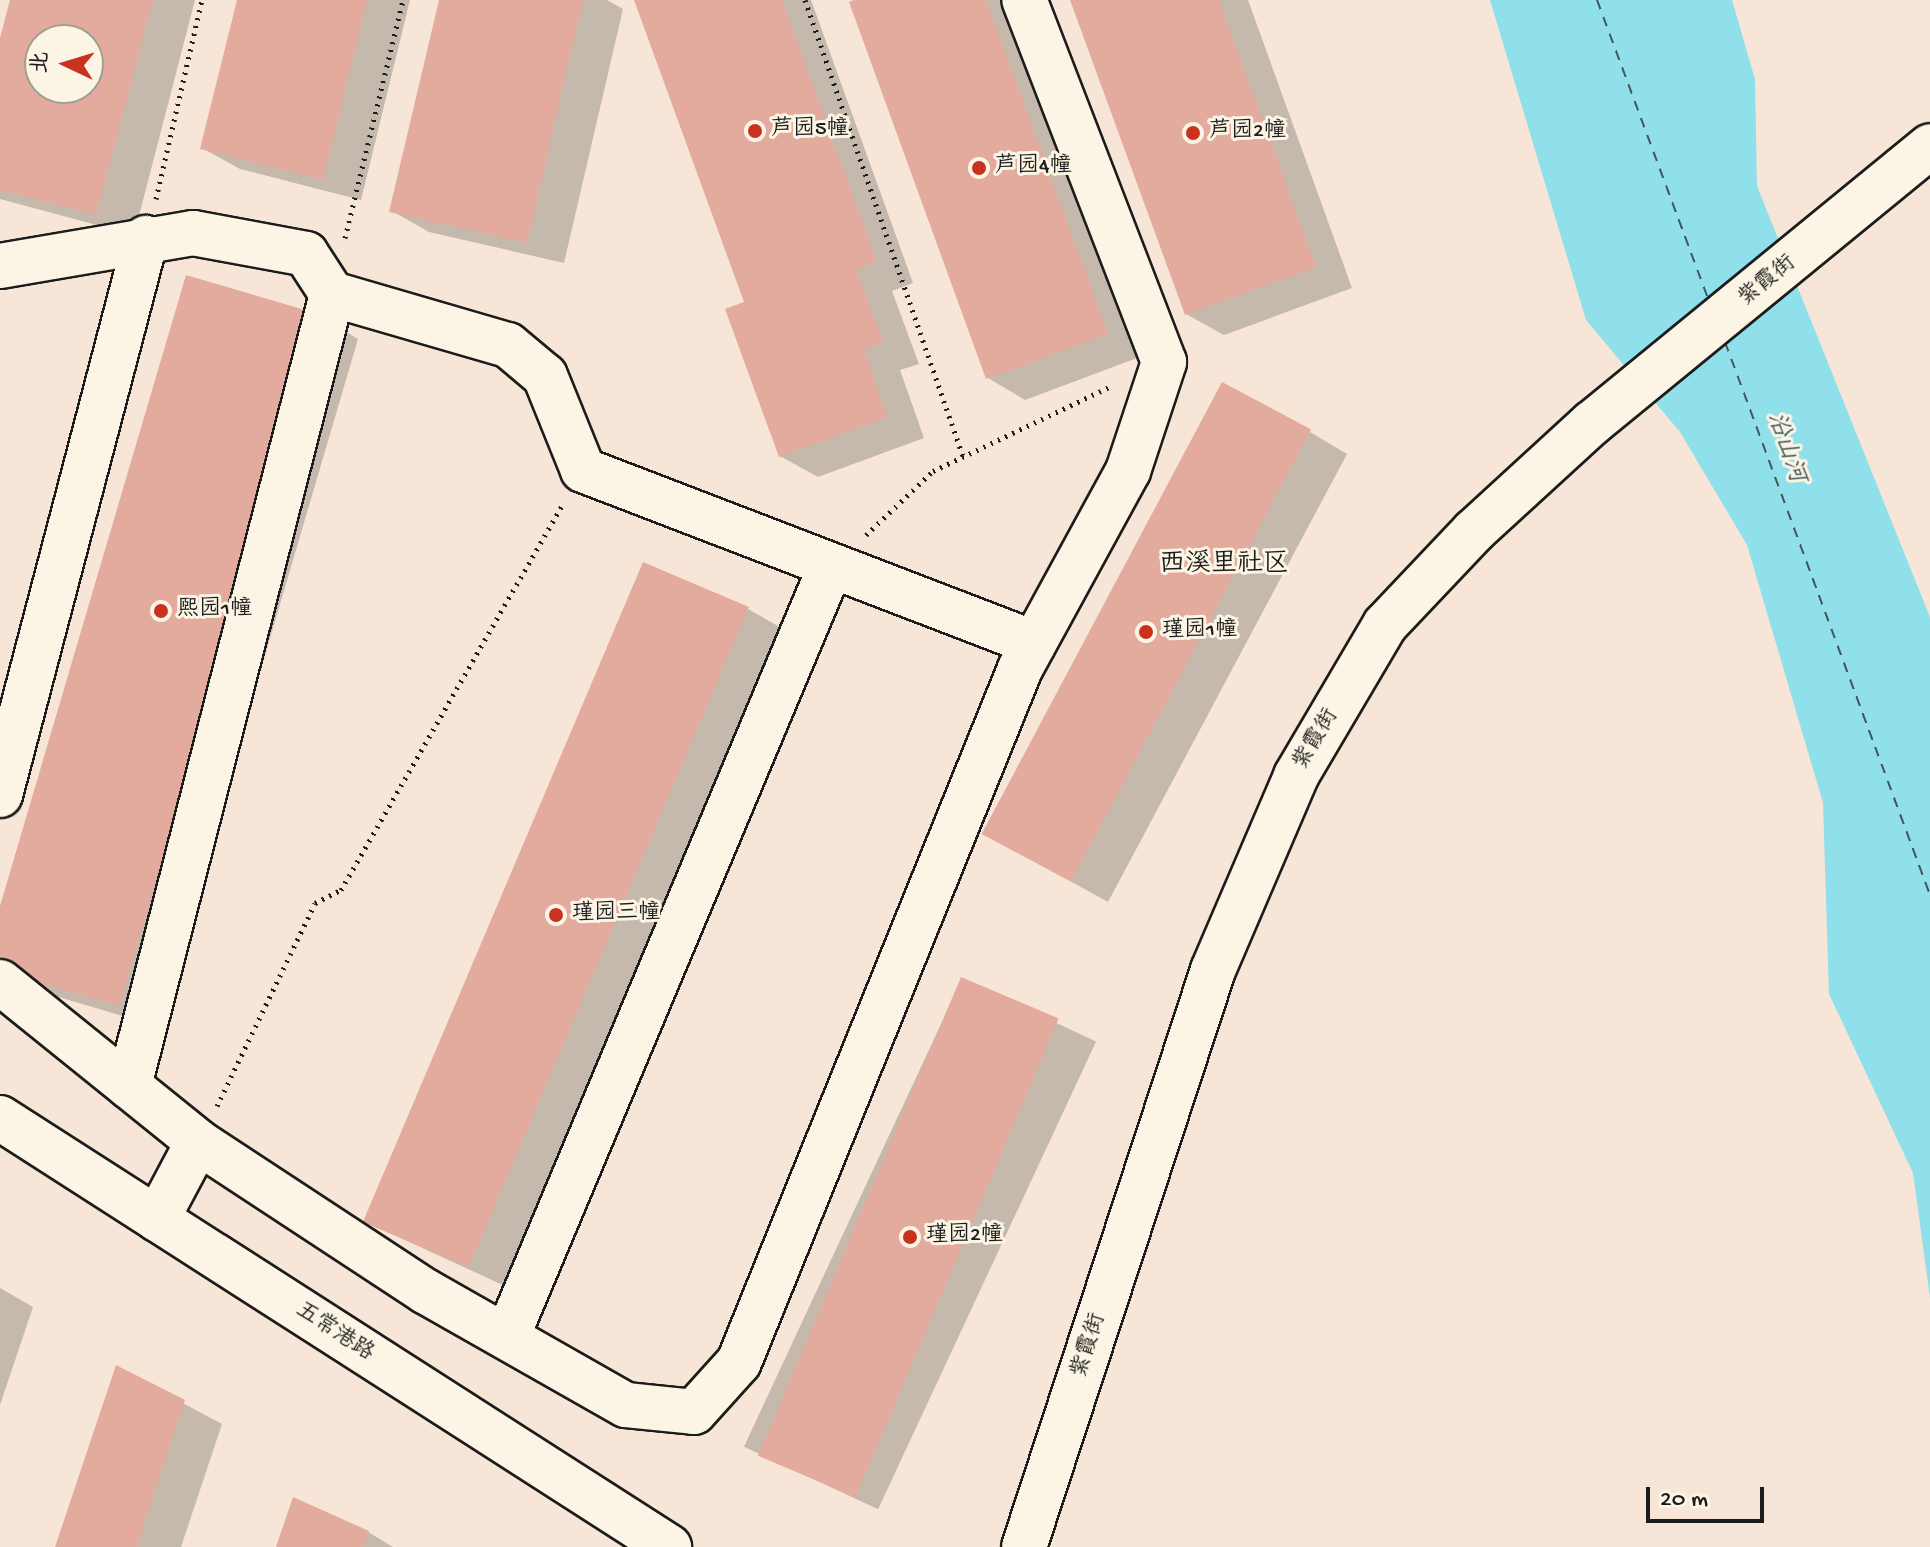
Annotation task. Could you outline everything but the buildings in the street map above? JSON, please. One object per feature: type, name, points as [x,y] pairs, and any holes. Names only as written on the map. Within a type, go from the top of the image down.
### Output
[{"type":"street","points":[[0,982],[198,1142],[507,1337],[626,1405],[694,1412],[739,1362],[859,1054],[1034,643],[1128,471],[1164,362],[1024,0]]},
{"type":"street","name":"紫霞街","points":[[1024,1547],[1213,970],[1296,776],[1385,625],[1474,531],[1592,423],[1884,188],[1930,146]]},
{"type":"street","points":[[0,266],[146,238],[193,233],[306,254],[332,294],[508,345],[545,376],[583,470],[830,568],[1034,643]]},
{"type":"street","points":[[0,795],[146,238]]},
{"type":"street","points":[[129,1086],[332,294]]},
{"type":"street","points":[[507,1337],[830,568]]},
{"type":"street","name":"五常港路","points":[[0,1118],[669,1547]]},
{"type":"street","points":[[157,1219],[198,1142]]},
{"type":"path","points":[[146,238],[202,0]]},
{"type":"path","points":[[332,294],[403,0]]},
{"type":"path","points":[[805,0],[963,455]]},
{"type":"path","points":[[830,568],[933,471],[1164,362]]},
{"type":"path","points":[[198,1142],[315,903],[341,890],[583,470]]},
{"type":"water","name":"沿山河","points":[[1490,0],[1732,0],[1755,79],[1757,186],[1930,617],[1930,1298],[1913,1173],[1829,994],[1823,803],[1747,545],[1680,432],[1586,320]]},
{"type":"ferry route","points":[[1597,0],[1708,299]]},
{"type":"ferry route","points":[[1725,342],[1930,895]]},
{"type":"place","name":"芦园5幢","points":[[755,131]]},
{"type":"place","name":"芦园2幢","points":[[1193,133]]},
{"type":"place","name":"芦园4幢","points":[[979,168]]},
{"type":"place","name":"熙园1幢","points":[[161,611]]},
{"type":"place","name":"瑾园1幢","points":[[1146,632]]},
{"type":"place","name":"瑾园三幢","points":[[556,915]]},
{"type":"place","name":"瑾园2幢","points":[[910,1237]]},
{"type":"district","name":"西溪里社区","points":[[1224,566]]}]
